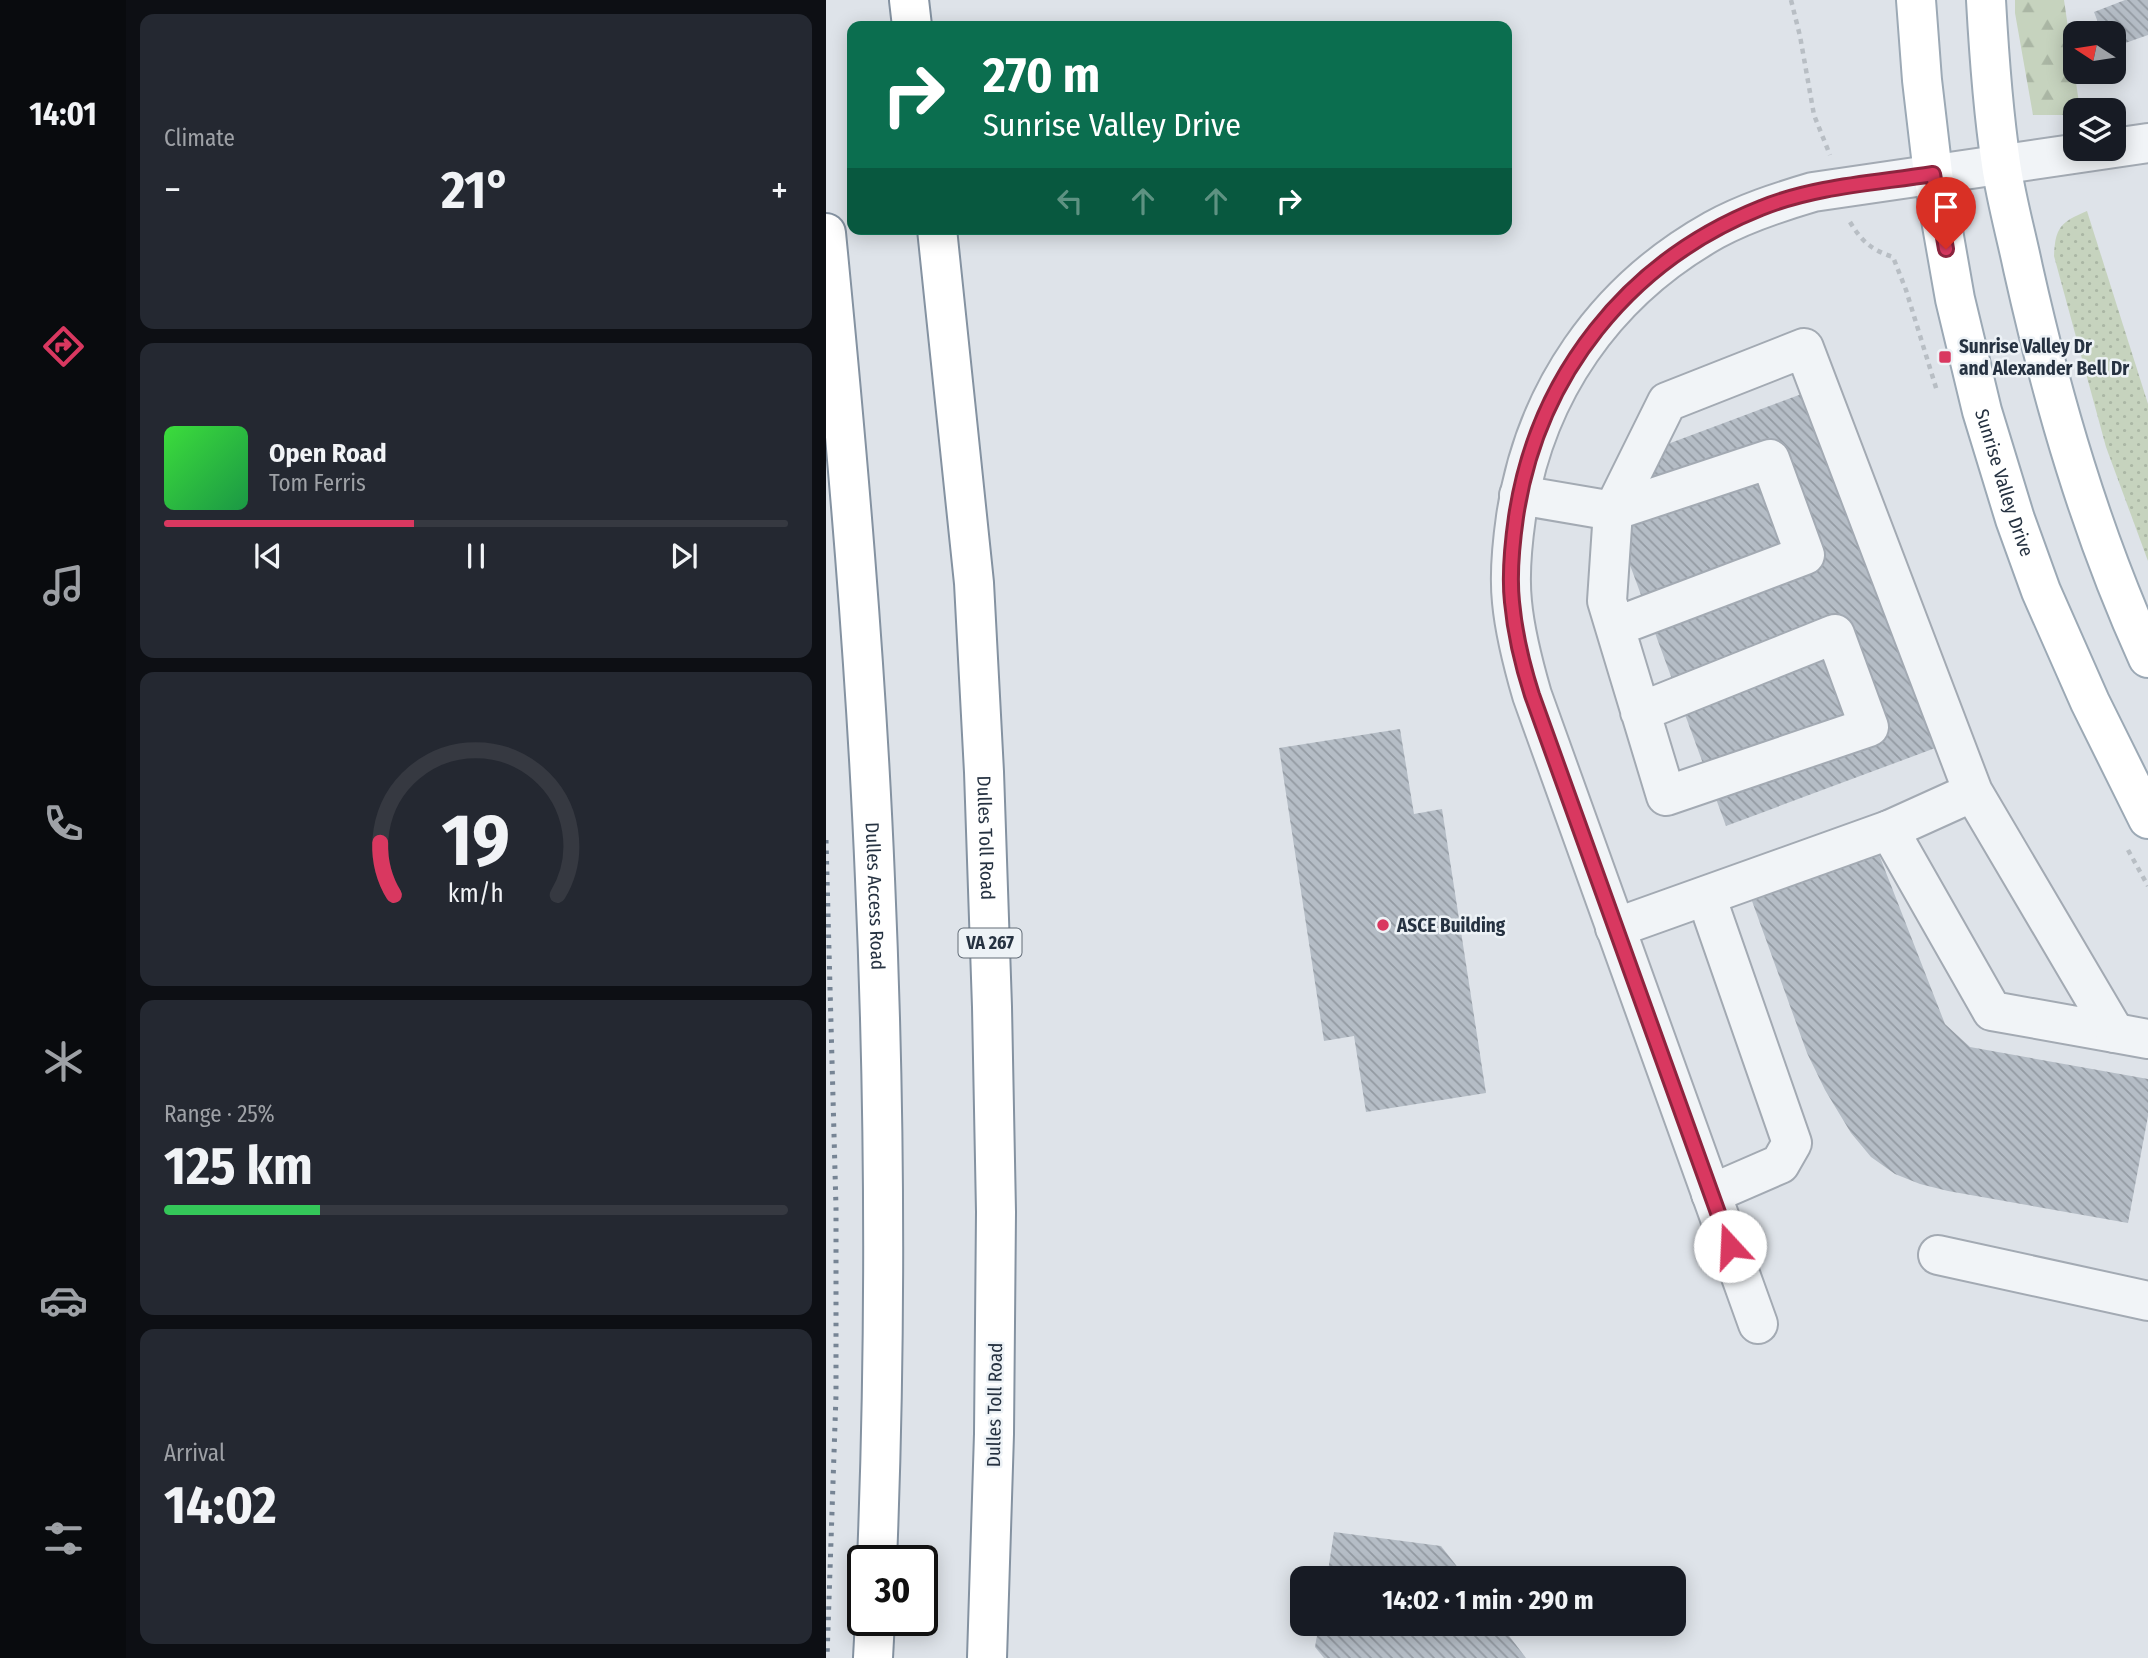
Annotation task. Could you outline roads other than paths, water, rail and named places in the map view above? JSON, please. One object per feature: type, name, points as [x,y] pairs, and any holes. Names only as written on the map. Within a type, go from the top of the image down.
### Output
[{"type":"main road","points":[[909,0],[911,21]]},
{"type":"main road","name":"Sunrise Valley Drive","points":[[1916,0],[1933,174],[1955,299],[1982,411],[2015,519],[2041,590],[2090,702],[2148,819]]},
{"type":"main road","points":[[1986,0],[2001,165],[2035,320],[2063,431],[2097,532],[2148,657]]},
{"type":"main road","name":"Dulles Access Road","points":[[826,233],[864,684],[876,892],[884,1256],[878,1545]]},
{"type":"main road","name":"Dulles Toll Road","points":[[938,235],[974,583],[985,785],[996,1212],[994,1434],[987,1658]]},
{"type":"main road","points":[[873,1658],[874,1636]]},
{"type":"street","points":[[1758,1324],[1532,695],[1520,654],[1511,600],[1511,549],[1519,495],[1535,439],[1558,385],[1588,339],[1622,299],[1663,263],[1715,230],[1762,208],[1813,192],[2148,144]]},
{"type":"street","points":[[1640,712],[1835,634],[1869,727],[1666,796],[1640,712],[1607,601],[1613,511],[1667,402],[1804,348],[1973,792],[2131,1036]]},
{"type":"street","points":[[1519,495],[1613,511],[1770,459],[1805,555],[1615,627]]},
{"type":"street","points":[[1615,928],[1889,830],[1973,792]]},
{"type":"street","points":[[1889,830],[1992,1011],[2131,1036]]},
{"type":"street","points":[[1706,896],[1792,1143],[1780,1164],[1711,1194]]},
{"type":"street","points":[[1938,1255],[2148,1301]]},
{"type":"railway","points":[[826,840],[836,1208],[836,1395],[827,1658]]},
{"type":"place","name":"Sunrise Valley Dr and Alexander Bell Dr","points":[[1945,357]]},
{"type":"place","name":"ASCE Building","points":[[1383,925]]}]
